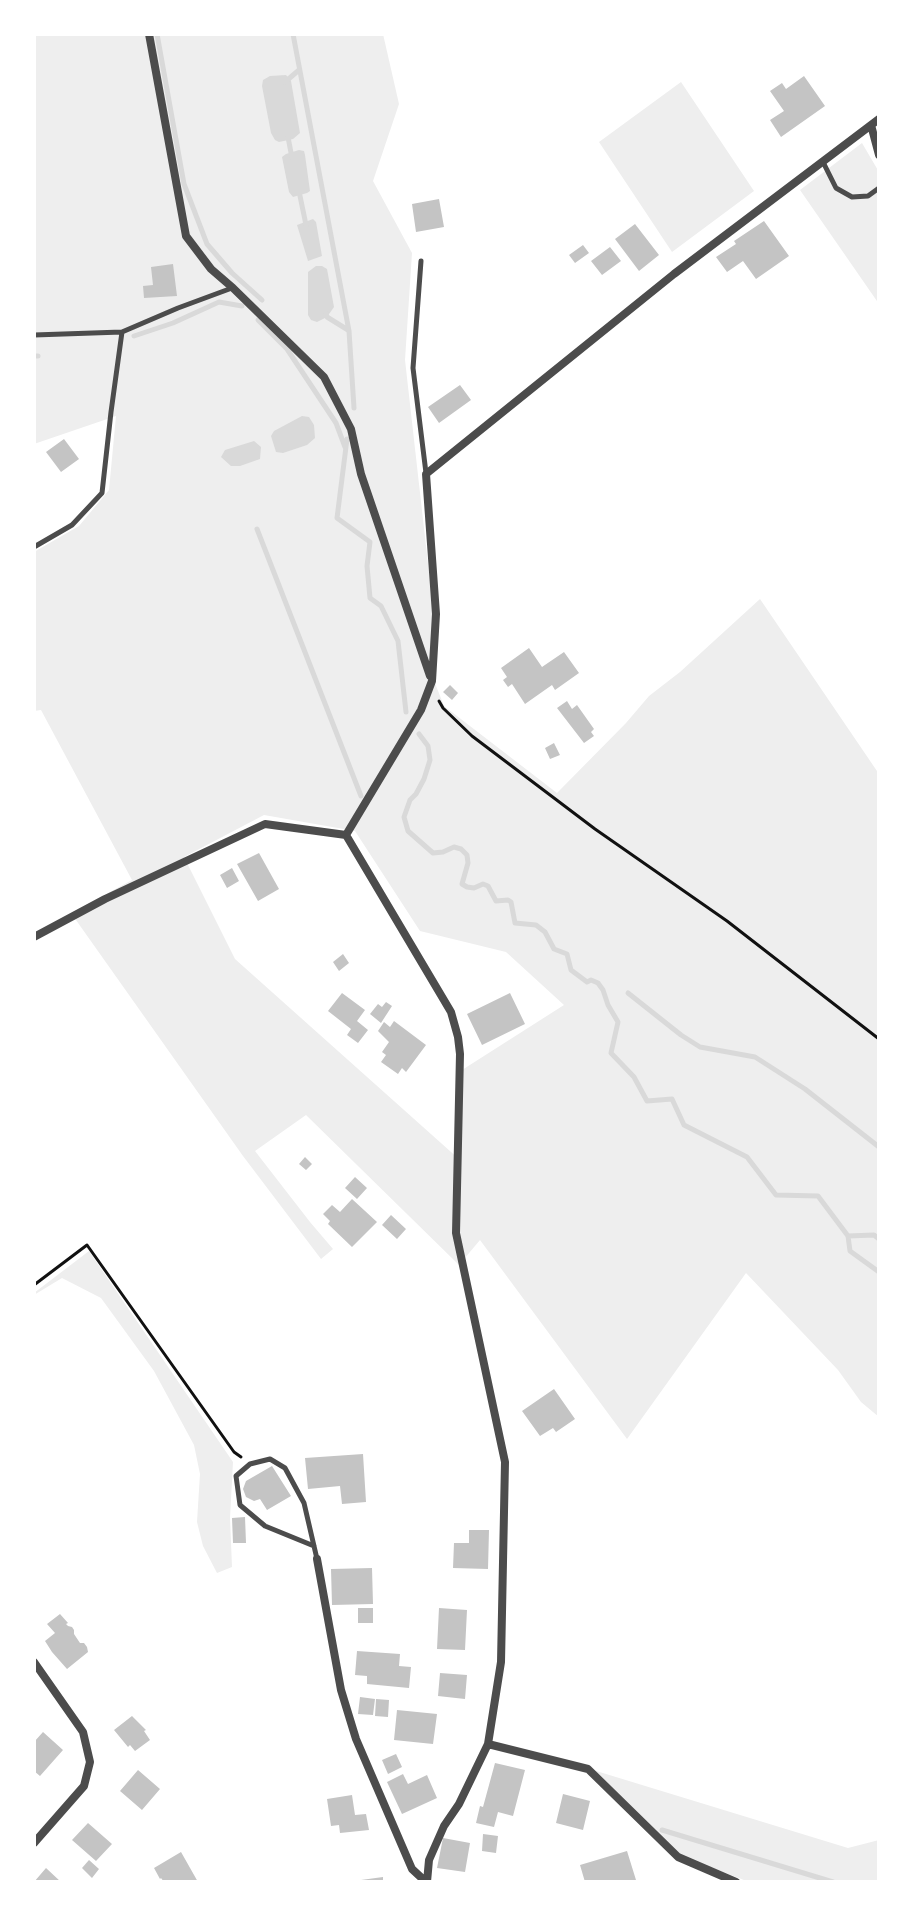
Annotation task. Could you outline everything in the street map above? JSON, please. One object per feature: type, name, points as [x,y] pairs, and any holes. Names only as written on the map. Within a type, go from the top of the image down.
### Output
[{"type":"street","points":[[149,34],[186,236],[211,269],[324,377],[351,429],[361,474],[432,681]]},
{"type":"street","points":[[875,122],[879,155]]},
{"type":"street","points":[[346,835],[421,710],[432,681],[436,614],[426,474],[674,274],[875,122]]},
{"type":"street","points":[[34,937],[105,899],[265,824],[346,835]]},
{"type":"street","points":[[346,835],[451,1012],[458,1037],[456,1233],[505,1462],[501,1662],[488,1744],[459,1804],[444,1826],[429,1860],[427,1882]]},
{"type":"street","points":[[317,1559],[341,1690],[356,1739],[412,1869],[427,1882]]},
{"type":"street","points":[[34,1662],[83,1732],[90,1762],[84,1786],[34,1843]]},
{"type":"street","points":[[488,1744],[588,1769],[678,1857],[736,1882]]},
{"type":"lane","points":[[823,162],[836,188],[852,197],[868,196],[879,188]]},
{"type":"lane","points":[[421,261],[413,368],[426,474]]},
{"type":"lane","points":[[34,335],[122,332],[233,288]]},
{"type":"lane","points":[[34,547],[72,525],[102,493],[122,332]]},
{"type":"lane","points":[[314,1546],[265,1526],[240,1505],[236,1476],[250,1464],[270,1459],[285,1468],[304,1503],[314,1546],[317,1559]]},
{"type":"path","points":[[432,681],[443,708],[472,736],[595,829],[727,921],[879,1039]]},
{"type":"path","points":[[34,1285],[87,1245],[234,1452],[250,1464]]},
{"type":"shaded area","points":[[34,34],[383,34],[399,104],[373,181],[412,253],[405,360],[433,608],[431,673],[444,706],[557,793],[649,696],[760,599],[879,774],[879,1417],[861,1402],[838,1370],[746,1273],[627,1439],[480,1240],[459,1265],[306,1115],[255,1151],[333,1249],[321,1259],[243,1156],[71,913],[132,880],[41,710],[34,711],[34,552],[79,526],[109,490],[116,416],[34,444]],"holes":[[[264,815],[355,831],[420,931],[506,952],[564,1005],[462,1070],[460,1160],[235,959],[184,857]]]},
{"type":"shaded area","points":[[286,75],[291,81],[300,133],[293,139],[279,142],[271,133],[262,86],[263,80],[270,76]]},
{"type":"shaded area","points":[[681,82],[754,191],[672,252],[599,142]]},
{"type":"shaded area","points":[[862,143],[879,172],[879,304],[800,190]]},
{"type":"shaded area","points":[[304,151],[310,191],[293,197],[289,192],[282,157]]},
{"type":"shaded area","points":[[313,219],[322,256],[308,261],[297,225]]},
{"type":"shaded area","points":[[316,266],[327,269],[334,307],[327,317],[317,322],[308,315],[308,272]]},
{"type":"shaded area","points":[[302,416],[309,417],[314,425],[315,438],[307,445],[283,453],[276,452],[271,436],[274,431]]},
{"type":"shaded area","points":[[254,441],[261,447],[260,459],[231,466],[221,457],[225,450]]},
{"type":"shaded area","points":[[89,1251],[233,1462],[230,1518],[232,1567],[217,1573],[203,1546],[197,1522],[200,1474],[194,1445],[154,1371],[101,1298],[62,1278],[34,1295]]},
{"type":"shaded area","points":[[593,1770],[848,1848],[879,1840],[879,1882],[749,1882],[674,1853]]},
{"type":"building","points":[[804,76],[825,106],[781,137],[770,120],[784,111],[770,91],[782,83],[786,89]]},
{"type":"building","points":[[439,199],[444,227],[416,232],[412,204]]},
{"type":"building","points":[[764,221],[789,256],[756,279],[743,261],[727,272],[716,257]]},
{"type":"building","points":[[635,224],[659,255],[639,271],[615,239]]},
{"type":"building","points":[[583,245],[589,253],[575,263],[569,255]]},
{"type":"building","points":[[610,247],[621,261],[602,275],[591,261]]},
{"type":"building","points":[[173,264],[177,296],[144,298],[143,286],[153,285],[151,267]]},
{"type":"building","points":[[460,385],[471,400],[439,423],[428,407]]},
{"type":"building","points":[[64,439],[79,459],[61,472],[46,452]]},
{"type":"building","points":[[529,648],[542,667],[564,652],[579,673],[555,690],[552,685],[525,704],[512,684],[508,687],[503,680],[507,677],[501,668]]},
{"type":"building","points":[[450,685],[458,693],[452,700],[443,692]]},
{"type":"building","points":[[567,701],[572,709],[577,705],[594,729],[591,732],[594,736],[584,743],[557,708]]},
{"type":"building","points":[[554,743],[560,755],[550,759],[545,748]]},
{"type":"building","points":[[259,853],[279,889],[258,901],[237,864]]},
{"type":"building","points":[[232,868],[239,881],[227,888],[220,875]]},
{"type":"building","points":[[343,954],[349,963],[339,971],[333,962]]},
{"type":"building","points":[[342,993],[365,1010],[357,1021],[368,1030],[358,1043],[347,1035],[351,1029],[328,1011]]},
{"type":"building","points":[[510,993],[525,1024],[482,1045],[467,1014]]},
{"type":"building","points":[[386,1002],[392,1006],[381,1023],[370,1014],[378,1004],[382,1007]]},
{"type":"building","points":[[394,1021],[426,1045],[406,1072],[402,1068],[398,1074],[381,1062],[386,1055],[382,1052],[389,1042],[378,1031],[384,1022],[390,1027]]},
{"type":"building","points":[[305,1157],[312,1164],[306,1170],[299,1164]]},
{"type":"building","points":[[355,1177],[367,1188],[357,1199],[345,1188]]},
{"type":"building","points":[[352,1199],[377,1222],[352,1247],[328,1224],[330,1221],[323,1214],[332,1205],[340,1212]]},
{"type":"building","points":[[391,1215],[406,1229],[397,1239],[382,1225]]},
{"type":"building","points":[[554,1389],[575,1419],[556,1432],[553,1428],[540,1436],[522,1411]]},
{"type":"building","points":[[363,1454],[366,1502],[342,1504],[340,1486],[308,1489],[305,1458]]},
{"type":"building","points":[[272,1466],[291,1496],[267,1510],[260,1499],[254,1501],[246,1497],[243,1489],[246,1481]]},
{"type":"building","points":[[245,1517],[246,1543],[233,1543],[232,1518]]},
{"type":"building","points":[[469,1530],[489,1530],[488,1569],[453,1568],[454,1543],[469,1543]]},
{"type":"building","points":[[372,1568],[373,1604],[332,1605],[331,1569]]},
{"type":"building","points":[[358,1608],[373,1608],[373,1623],[358,1623]]},
{"type":"building","points":[[439,1608],[467,1610],[465,1650],[437,1649]]},
{"type":"building","points":[[60,1614],[88,1652],[67,1669],[45,1641],[55,1633],[47,1624]]},
{"type":"building","points":[[357,1651],[400,1654],[399,1666],[411,1667],[409,1688],[367,1684],[367,1676],[355,1675]]},
{"type":"building","points":[[440,1673],[467,1675],[465,1699],[438,1696]]},
{"type":"building","points":[[360,1697],[375,1699],[373,1715],[358,1714]]},
{"type":"building","points":[[376,1699],[389,1700],[388,1717],[375,1716]]},
{"type":"building","points":[[397,1710],[437,1714],[433,1744],[394,1740]]},
{"type":"building","points":[[132,1716],[146,1730],[150,1740],[135,1751],[114,1730]]},
{"type":"building","points":[[43,1732],[63,1750],[40,1776],[34,1771],[34,1742]]},
{"type":"building","points":[[396,1754],[402,1767],[388,1774],[382,1760]]},
{"type":"building","points":[[495,1763],[525,1770],[513,1816],[498,1812],[494,1827],[476,1823]]},
{"type":"building","points":[[138,1770],[160,1789],[142,1810],[120,1791]]},
{"type":"building","points":[[403,1774],[408,1784],[427,1775],[437,1798],[402,1814],[387,1782]]},
{"type":"building","points":[[563,1794],[590,1801],[583,1830],[556,1823]]},
{"type":"building","points":[[352,1795],[355,1815],[366,1814],[369,1830],[340,1833],[339,1825],[331,1826],[327,1799]]},
{"type":"building","points":[[88,1823],[112,1844],[96,1861],[72,1840]]},
{"type":"building","points":[[483,1834],[498,1836],[496,1853],[482,1851]]},
{"type":"building","points":[[443,1838],[470,1843],[465,1872],[437,1868]]},
{"type":"building","points":[[627,1851],[636,1880],[585,1882],[580,1865]]},
{"type":"building","points":[[181,1852],[198,1882],[164,1882],[154,1868]]},
{"type":"building","points":[[89,1860],[99,1869],[92,1878],[82,1868]]},
{"type":"building","points":[[46,1868],[61,1882],[34,1882]]},
{"type":"building","points":[[383,1877],[383,1882],[361,1882],[361,1880]]},
{"type":"waterway","points":[[157,34],[184,184],[207,244],[232,273],[262,300]]},
{"type":"waterway","points":[[293,34],[349,331],[354,408]]},
{"type":"waterway","points":[[285,82],[299,70]]},
{"type":"waterway","points":[[288,137],[292,158]]},
{"type":"waterway","points":[[299,191],[306,225]]},
{"type":"waterway","points":[[134,336],[173,323],[219,302],[242,306]]},
{"type":"waterway","points":[[326,313],[327,317],[348,330]]},
{"type":"waterway","points":[[258,320],[287,349],[336,423],[345,447]]},
{"type":"waterway","points":[[347,439],[337,518],[370,542],[367,566],[370,598],[381,606],[398,641],[406,712]]},
{"type":"waterway","points":[[257,529],[361,796]]},
{"type":"waterway","points":[[419,734],[428,746],[430,760],[424,779],[410,800],[404,817],[408,831],[433,853],[454,847],[461,849],[467,855],[468,863],[462,884],[474,888],[483,884],[488,886],[496,901],[511,902],[515,923],[536,925],[545,932],[554,949],[567,954],[571,970],[587,982],[598,983],[618,1022],[611,1053],[634,1077],[647,1101],[672,1099],[684,1125],[747,1157],[776,1195],[818,1196],[848,1236],[874,1235],[879,1239]]},
{"type":"waterway","points":[[628,993],[700,1047],[755,1057],[805,1089],[879,1147]]},
{"type":"waterway","points":[[848,1236],[850,1251],[879,1272]]},
{"type":"waterway","points":[[662,1830],[833,1882]]}]
